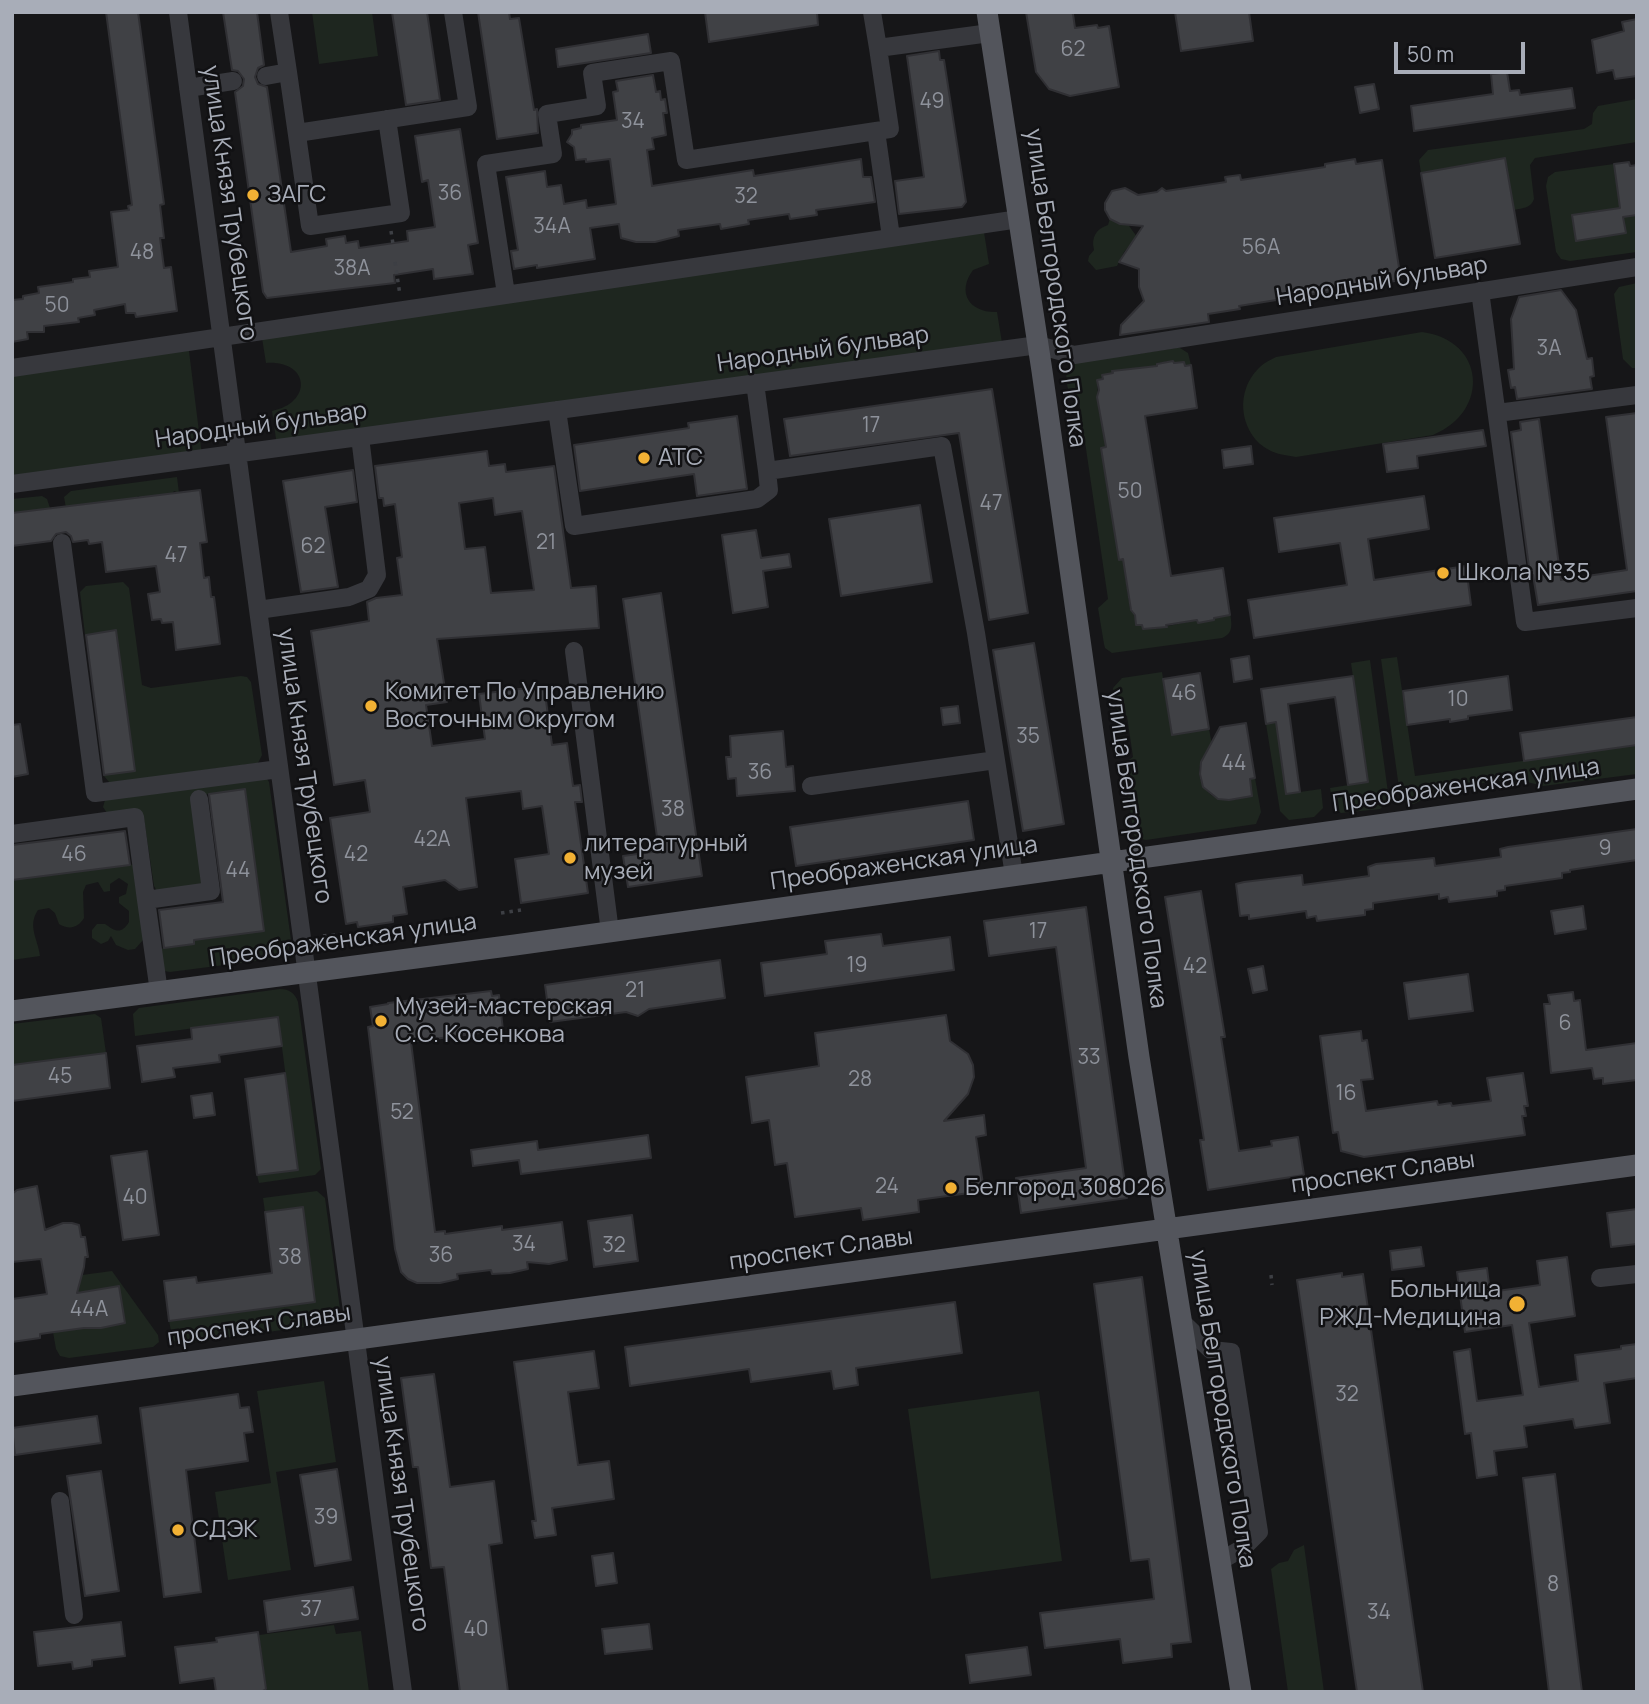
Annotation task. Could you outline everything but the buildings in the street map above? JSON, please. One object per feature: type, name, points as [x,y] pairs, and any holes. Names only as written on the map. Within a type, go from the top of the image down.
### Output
[{"type":"main road","name":"улица Белгородского Полка","points":[[989,22],[1038,345],[1139,1057],[1241,1692]]},
{"type":"main road","name":"Преображенская улица","points":[[12,1011],[610,932],[1637,789]]},
{"type":"main road","name":"проспект Славы","points":[[12,1386],[1637,1166]]},
{"type":"street","name":"улица Князя Трубецкого","points":[[178,12],[403,1692]]},
{"type":"street","points":[[279,12],[310,226],[401,213],[387,119]]},
{"type":"street","points":[[297,132],[468,107],[453,12]]},
{"type":"street","points":[[506,294],[486,164],[553,154],[547,114],[597,106],[592,73],[671,61],[686,160],[890,130],[872,12]]},
{"type":"street","points":[[878,48],[989,22]]},
{"type":"street","points":[[266,76],[288,72]]},
{"type":"street","points":[[188,88],[233,81]]},
{"type":"street","points":[[876,131],[891,237]]},
{"type":"street","points":[[12,368],[1019,219]]},
{"type":"street","name":"Народный бульвар","points":[[12,484],[1038,345],[1074,355],[1637,267]]},
{"type":"street","points":[[1480,291],[1525,622],[1637,608]]},
{"type":"street","points":[[557,410],[574,526],[757,499],[769,490],[755,383]]},
{"type":"street","points":[[1497,413],[1637,395]]},
{"type":"street","points":[[258,610],[349,597],[369,589],[377,575],[360,437]]},
{"type":"street","points":[[767,471],[942,446],[1014,875]]},
{"type":"street","points":[[62,543],[99,822]]},
{"type":"street","points":[[574,651],[610,932]]},
{"type":"street","points":[[811,786],[996,760]]},
{"type":"street","points":[[95,793],[279,769]]},
{"type":"street","points":[[146,900],[211,891],[199,799]]},
{"type":"street","points":[[12,834],[135,817],[159,992]]},
{"type":"street","points":[[1600,1278],[1637,1274]]},
{"type":"street","points":[[1181,1321],[1211,1350],[1231,1352],[1233,1364],[1259,1532],[1243,1548],[1220,1561]]},
{"type":"street","points":[[60,1501],[74,1615]]},
{"type":"path","points":[[395,262],[402,310]]},
{"type":"path","points":[[501,913],[521,910]]},
{"type":"path","points":[[323,936],[341,934],[343,950]]},
{"type":"path","points":[[1271,1275],[1272,1285]]},
{"type":"shaded area","points":[[312,12],[372,12],[378,56],[319,64]]},
{"type":"shaded area","points":[[1637,99],[1637,142],[1535,158],[1530,165],[1534,199],[1526,207],[1514,210],[1505,159],[1421,173],[1419,160],[1428,150],[1584,129],[1592,124],[1593,113],[1598,106]]},
{"type":"shaded area","points":[[1614,164],[1620,208],[1572,215],[1576,240],[1625,233],[1623,217],[1637,215],[1637,252],[1570,261],[1561,259],[1556,252],[1546,186],[1548,177],[1555,172]]},
{"type":"shaded area","points":[[1110,218],[1127,223],[1137,237],[1124,252],[1117,266],[1096,270],[1088,261],[1094,250],[1094,237],[1100,229],[1108,225]]},
{"type":"shaded area","points":[[984,232],[989,264],[973,270],[968,278],[966,294],[968,300],[979,309],[997,312],[1003,349],[277,446],[272,411],[295,400],[301,383],[291,368],[266,363],[262,338]]},
{"type":"shaded area","points":[[1637,283],[1637,368],[1632,368],[1623,359],[1614,294],[1619,287]]},
{"type":"shaded area","points":[[1422,332],[1443,338],[1458,348],[1468,362],[1473,378],[1472,394],[1465,410],[1452,424],[1433,435],[1296,457],[1279,454],[1264,447],[1249,430],[1243,410],[1246,388],[1258,369],[1276,357]]},
{"type":"shaded area","points":[[188,343],[202,456],[12,482],[12,369]]},
{"type":"shaded area","points":[[1176,348],[1188,353],[1191,365],[1185,366],[1184,362],[1173,361],[1157,363],[1157,366],[1113,371],[1097,380],[1099,413],[1111,437],[1104,438],[1106,447],[1101,448],[1119,559],[1123,560],[1130,609],[1135,616],[1136,625],[1142,625],[1143,629],[1154,629],[1197,620],[1214,620],[1230,611],[1231,627],[1229,633],[1222,638],[1112,653],[1105,648],[1098,608],[1108,599],[1079,401],[1069,394],[1067,372],[1075,363]]},
{"type":"shaded area","points":[[177,477],[179,493],[174,491],[172,494],[141,498],[138,496],[136,499],[66,508],[64,497],[71,491]]},
{"type":"shaded area","points":[[42,496],[47,499],[50,508],[12,513],[12,499]]},
{"type":"shaded area","points":[[123,582],[129,588],[142,685],[151,688],[247,677],[251,682],[262,755],[258,763],[110,783],[103,775],[135,770],[116,631],[85,635],[80,592],[86,586]]},
{"type":"shaded area","points":[[1397,657],[1415,776],[1637,745],[1637,774],[1543,786],[1515,779],[1444,788],[1414,804],[1405,802],[1400,795],[1381,659]]},
{"type":"shaded area","points":[[1370,660],[1389,800],[1380,809],[1341,813],[1334,808],[1330,788],[1368,782],[1351,663]]},
{"type":"shaded area","points":[[1162,672],[1172,734],[1209,729],[1213,750],[1203,759],[1199,768],[1202,784],[1214,797],[1231,800],[1252,796],[1250,779],[1255,778],[1261,812],[1256,824],[1146,840],[1134,835],[1123,764],[1133,757],[1127,716],[1115,708],[1113,688],[1122,678]]},
{"type":"shaded area","points":[[1276,722],[1286,794],[1321,789],[1323,808],[1314,817],[1289,820],[1280,811],[1266,724]]},
{"type":"shaded area","points":[[266,777],[269,782],[291,940],[288,951],[279,958],[164,971],[158,949],[194,944],[194,940],[264,931],[245,789],[192,796],[202,884],[157,891],[144,819],[107,813],[103,807],[105,800]]},
{"type":"shaded area","points":[[137,864],[144,939],[135,949],[128,950],[116,945],[111,936],[101,944],[92,938],[92,930],[97,924],[105,924],[118,931],[129,922],[129,911],[119,903],[119,897],[126,894],[128,884],[119,878],[110,884],[110,891],[104,892],[98,882],[86,885],[83,892],[84,918],[76,926],[66,927],[59,924],[55,913],[49,908],[38,910],[33,927],[40,956],[12,960],[12,880]]},
{"type":"shaded area","points":[[280,989],[291,992],[298,1002],[321,1169],[315,1175],[259,1183],[257,1175],[298,1170],[278,1017],[135,1036],[133,1014],[139,1008]]},
{"type":"shaded area","points":[[95,1014],[101,1018],[106,1053],[12,1065],[12,1024]]},
{"type":"shaded area","points":[[317,1191],[325,1198],[340,1309],[337,1318],[327,1324],[179,1344],[173,1340],[169,1321],[315,1302],[302,1208],[265,1212],[263,1198]]},
{"type":"shaded area","points":[[112,1271],[158,1335],[159,1342],[153,1347],[69,1358],[60,1356],[56,1349],[47,1298],[84,1328],[101,1328],[124,1323],[119,1286],[67,1294],[82,1275]]},
{"type":"shaded area","points":[[324,1381],[336,1462],[276,1472],[291,1570],[228,1580],[215,1492],[271,1483],[257,1391]]},
{"type":"shaded area","points":[[1039,1391],[1062,1561],[931,1579],[908,1409]]},
{"type":"shaded area","points":[[1304,1545],[1324,1692],[1288,1692],[1271,1569],[1288,1561],[1294,1550]]},
{"type":"shaded area","points":[[334,1625],[336,1634],[361,1631],[369,1692],[267,1692],[259,1635]]},
{"type":"place","name":"ЗАГС","points":[[253,195]]},
{"type":"place","name":"АТС","points":[[644,458]]},
{"type":"place","name":"Школа №35","points":[[1443,573]]},
{"type":"place","name":"Комитет По Управлению Восточным Округом","points":[[371,706]]},
{"type":"place","name":"литературный музей","points":[[570,858]]},
{"type":"place","name":"Музей-мастерская С.С. Косенкова","points":[[381,1021]]},
{"type":"place","name":"Белгород 308026","points":[[951,1188]]},
{"type":"place","name":"Больница РЖД-Медицина","points":[[1517,1304]]},
{"type":"place","name":"СДЭК","points":[[178,1530]]}]
